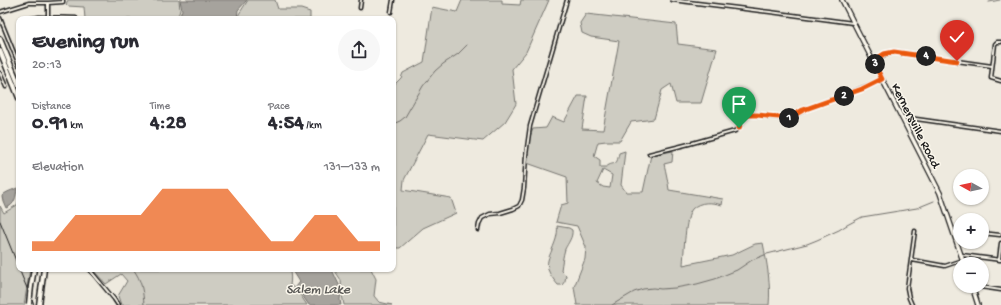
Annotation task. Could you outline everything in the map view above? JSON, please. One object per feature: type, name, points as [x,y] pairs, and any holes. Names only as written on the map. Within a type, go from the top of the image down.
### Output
[{"type":"highway","points":[[0,39],[16,78]]},
{"type":"highway","points":[[0,52],[16,91]]},
{"type":"highway","points":[[29,304],[33,272]]},
{"type":"highway","points":[[39,305],[44,272]]},
{"type":"main road","name":"Kernersville Road","points":[[842,0],[940,193],[953,229]]},
{"type":"main road","name":"Kernersville Road","points":[[960,249],[962,255]]},
{"type":"main road","points":[[975,293],[978,305]]},
{"type":"street","points":[[360,8],[361,0]]},
{"type":"street","points":[[391,12],[393,0]]},
{"type":"street","points":[[478,230],[482,218],[490,214],[513,209],[519,206],[522,200],[530,126],[566,0]]},
{"type":"street","points":[[672,0],[854,23]]},
{"type":"street","points":[[0,12],[30,3],[63,1]]},
{"type":"street","points":[[48,3],[48,16]]},
{"type":"street","points":[[0,18],[16,58]]},
{"type":"street","points":[[1001,42],[997,42],[995,44],[991,78],[1001,80]]},
{"type":"street","points":[[873,61],[884,54],[894,52],[992,66]]},
{"type":"street","points":[[0,73],[6,87]]},
{"type":"street","points":[[649,154],[735,131],[739,128],[742,118],[745,115],[786,118],[792,117],[803,110],[862,89],[882,79]]},
{"type":"street","points":[[902,117],[1001,131]]},
{"type":"street","points":[[912,305],[907,288],[915,231]]},
{"type":"street","points":[[989,234],[1000,235]]},
{"type":"street","points":[[962,255],[1000,260],[1001,243]]},
{"type":"street","points":[[912,260],[945,266],[953,264]]},
{"type":"street","points":[[91,272],[118,305]]},
{"type":"street","points":[[989,288],[1001,290]]},
{"type":"shaded area","points":[[68,0],[179,0],[180,10],[178,16],[85,16],[84,7],[68,6],[66,4]]},
{"type":"shaded area","points":[[248,0],[275,0],[278,9],[301,9],[310,12],[310,16],[239,16]]},
{"type":"shaded area","points":[[462,0],[502,0],[502,4],[520,5],[521,0],[549,0],[526,52],[512,69],[516,104],[505,122],[483,141],[428,134],[404,180],[403,190],[451,198],[456,213],[423,228],[400,248],[396,248],[396,83],[401,78],[403,73],[424,62],[432,7],[457,12]]},
{"type":"shaded area","points":[[586,14],[676,24],[678,44],[717,49],[701,103],[676,103],[671,84],[662,90],[654,119],[631,122],[620,141],[598,142],[594,156],[600,160],[600,167],[606,167],[616,163],[619,153],[625,151],[621,185],[626,192],[643,192],[651,155],[673,151],[672,162],[664,164],[669,190],[723,199],[722,205],[702,203],[692,209],[686,227],[683,265],[732,255],[755,244],[763,243],[769,281],[769,305],[577,305],[574,287],[585,259],[586,247],[577,226],[556,222],[561,205],[568,203],[567,177],[527,163],[529,139],[533,129],[546,128],[552,117],[564,122],[578,96],[587,96],[582,129],[603,130],[619,41],[591,37],[582,33],[580,23]],"holes":[[[603,170],[612,175],[610,188],[603,187],[597,183]]]},
{"type":"shaded area","points":[[0,206],[4,213],[16,206],[16,272],[30,272],[24,305],[0,305]]},
{"type":"shaded area","points":[[557,226],[572,230],[571,238],[565,249],[561,270],[566,275],[565,281],[562,285],[558,285],[552,278],[548,267],[549,258],[556,239]]},
{"type":"shaded area","points":[[95,272],[290,272],[290,285],[297,290],[307,305],[121,305],[118,296],[127,281],[121,274],[106,284]]},
{"type":"shaded area","points":[[336,272],[372,272],[376,279],[374,296],[379,302],[392,305],[344,305],[341,280]]},
{"type":"water","points":[[180,0],[247,0],[238,10],[237,16],[180,16],[182,10]]},
{"type":"water","points":[[16,188],[13,203],[6,208],[2,196]]},
{"type":"water","name":"Salem Lake","points":[[293,272],[333,272],[341,289],[341,305],[309,305],[295,287],[299,282]]},
{"type":"waterway","points":[[989,2],[1000,0]]},
{"type":"waterway","points":[[396,123],[405,117],[423,86],[435,71],[458,54],[467,45]]},
{"type":"waterway","points":[[612,305],[634,292],[643,289],[675,288],[715,279],[737,270],[752,260],[767,254],[817,240],[862,217],[917,208],[934,201]]},
{"type":"waterway","points":[[135,272],[140,282],[144,305]]},
{"type":"railway","points":[[0,221],[16,261]]},
{"type":"railway","points":[[20,272],[34,305]]},
{"type":"route","points":[[739,128],[742,118],[745,115],[789,118],[803,110],[862,89],[882,79],[873,61],[884,54],[894,52],[957,61]]}]
